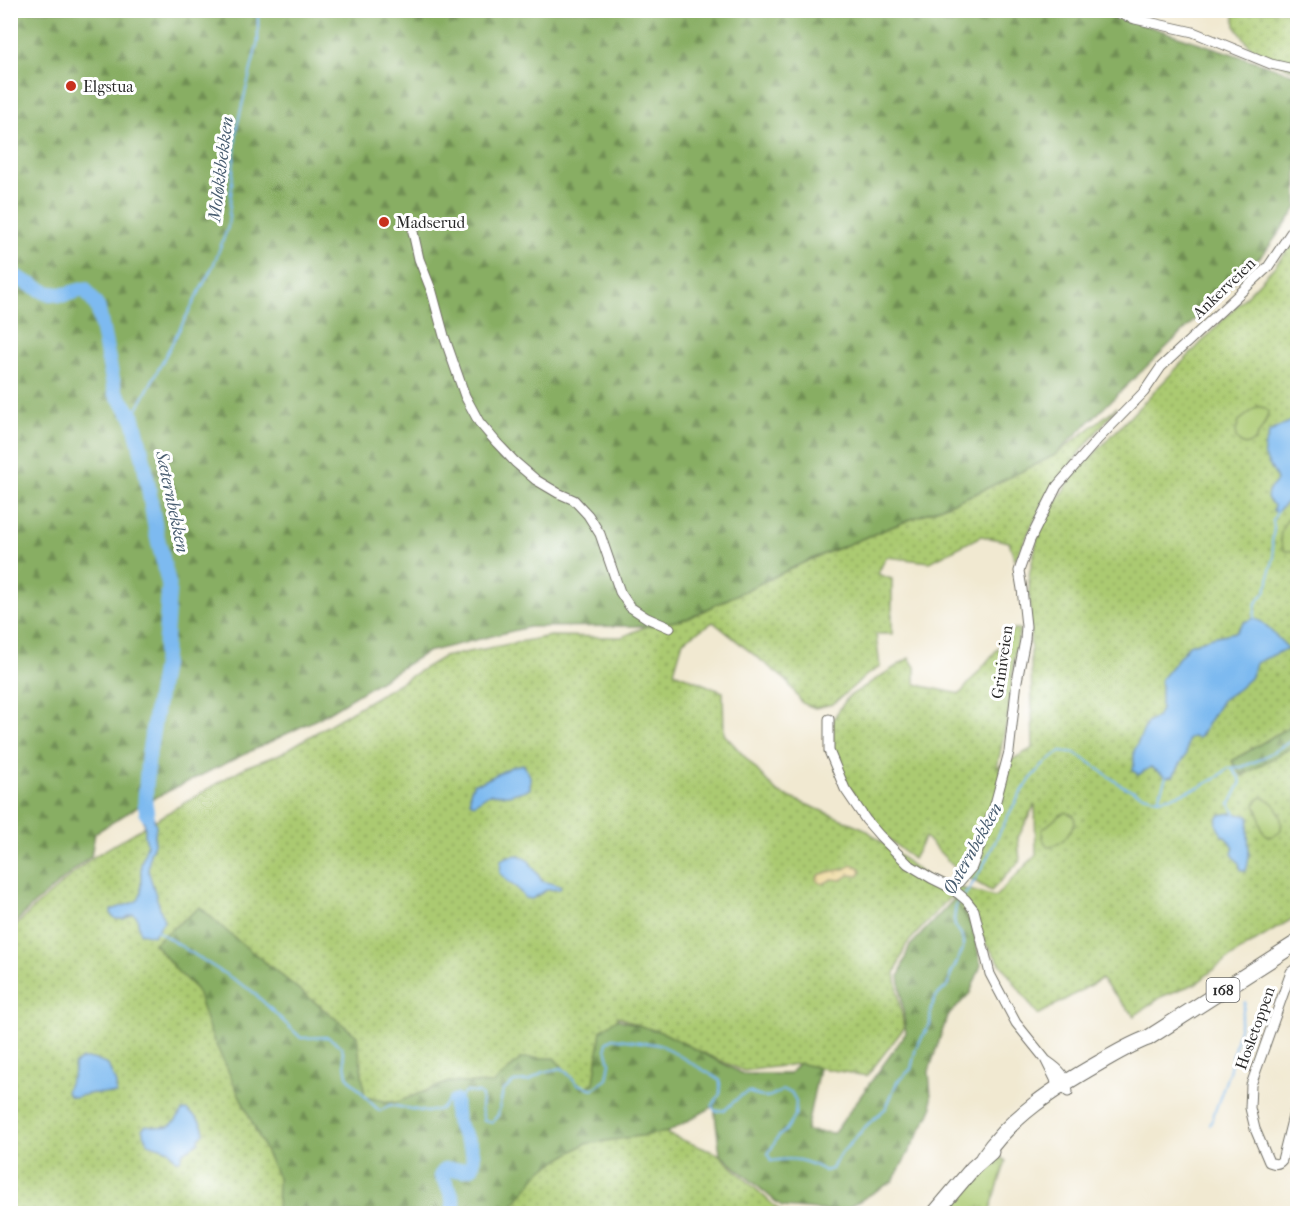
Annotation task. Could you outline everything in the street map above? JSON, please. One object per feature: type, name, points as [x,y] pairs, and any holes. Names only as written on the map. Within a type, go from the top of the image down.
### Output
[{"type":"main road","name":"168","points":[[934,1214],[983,1158],[1064,1087],[1135,1043],[1148,1038],[1298,942]]},
{"type":"street","points":[[1108,10],[1135,20],[1193,32],[1271,64],[1298,70]]},
{"type":"street","name":"Ankerveien","points":[[1161,367],[1268,267],[1298,222]]},
{"type":"street","points":[[413,232],[418,259],[432,292],[444,336],[465,396],[479,422],[509,456],[536,480],[574,500],[588,514],[600,534],[620,592],[630,607],[646,618],[670,628]]},
{"type":"street","name":"Griniveien","points":[[959,894],[972,867],[994,808],[1009,752],[1017,681],[1025,640],[1026,626],[1019,571],[1023,557],[1057,486],[1098,439],[1144,392],[1161,367]]},
{"type":"street","points":[[829,719],[829,751],[845,789],[866,820],[908,864],[959,894],[974,910],[990,974],[1016,1023],[1045,1059],[1059,1069],[1064,1087]]},
{"type":"street","name":"Hosletoppen","points":[[1298,967],[1291,972],[1251,1085],[1250,1108],[1255,1129],[1269,1162],[1274,1164],[1282,1160],[1298,1096]]},
{"type":"green space","points":[[1099,10],[1297,75],[1297,208],[1265,252],[1055,455],[979,492],[809,560],[686,619],[647,626],[529,627],[427,652],[319,718],[142,804],[95,833],[91,856],[34,904],[11,927],[11,11]]},
{"type":"green space","points":[[1234,11],[1297,11],[1297,71],[1257,56],[1235,26]]},
{"type":"green space","points":[[1297,238],[1297,722],[1232,761],[1242,776],[1297,744],[1297,916],[1249,945],[1197,983],[1163,996],[1134,1016],[1101,979],[1038,1015],[951,896],[906,945],[895,973],[904,1028],[867,1076],[797,1064],[744,1071],[617,1016],[667,1134],[718,1154],[782,1213],[11,1214],[11,930],[93,857],[245,767],[280,754],[443,657],[550,636],[622,637],[647,626],[686,619],[809,560],[979,492],[1055,455],[1117,407],[1049,491],[1015,560],[1009,542],[981,536],[930,562],[886,557],[878,574],[892,579],[892,634],[876,634],[880,667],[868,674],[833,704],[815,708],[802,703],[787,681],[713,622],[683,641],[674,672],[723,692],[724,734],[777,792],[865,829],[931,880],[995,897],[1036,855],[1035,804],[1018,838],[1020,861],[991,891],[959,872],[925,837],[913,859],[890,840],[847,784],[833,753],[833,719],[848,697],[909,658],[915,667],[915,683],[960,694],[1014,629],[1020,629],[1008,715],[997,768],[1033,748],[1029,576],[1039,531],[1072,477],[1274,267]]},
{"type":"green space","points":[[1257,407],[1268,411],[1267,419],[1254,442],[1245,445],[1236,438],[1239,421]]},
{"type":"green space","points":[[1291,517],[1297,518],[1297,548],[1293,551],[1285,551],[1280,537],[1284,524]]},
{"type":"green space","points":[[1297,722],[1297,744],[1242,776],[1232,761]]},
{"type":"green space","points":[[1262,797],[1275,806],[1280,816],[1280,832],[1275,835],[1266,835],[1261,825],[1255,805]]},
{"type":"green space","points":[[1066,812],[1074,816],[1075,823],[1061,842],[1047,846],[1042,830]]},
{"type":"green space","points":[[955,898],[973,929],[981,965],[970,993],[947,1017],[929,1071],[932,1109],[893,1181],[841,1212],[782,1207],[720,1154],[714,1106],[668,1132],[585,1144],[542,1170],[514,1204],[512,1213],[277,1213],[278,1178],[210,1032],[196,989],[177,971],[154,943],[200,907],[231,935],[357,1036],[365,1097],[395,1103],[449,1082],[493,1084],[522,1058],[554,1058],[583,1089],[594,1083],[601,1030],[617,1019],[664,1033],[743,1074],[789,1074],[799,1063],[819,1068],[806,1131],[834,1133],[906,1033],[899,976],[909,947]]},
{"type":"green space","points":[[996,1154],[1006,1161],[989,1213],[937,1214]]},
{"type":"sand","points":[[854,865],[861,870],[859,876],[849,875],[842,880],[832,879],[823,884],[816,879],[819,875]]},
{"type":"water","points":[[1295,421],[1297,427],[1298,445],[1294,451],[1294,459],[1297,464],[1297,500],[1295,498],[1288,501],[1277,512],[1273,511],[1274,505],[1267,498],[1268,491],[1277,481],[1266,460],[1264,449],[1269,432]]},
{"type":"water","points":[[1254,618],[1262,622],[1288,648],[1256,663],[1250,678],[1222,700],[1199,738],[1192,737],[1188,740],[1186,755],[1173,776],[1166,777],[1151,767],[1138,775],[1133,770],[1134,751],[1147,723],[1158,716],[1161,709],[1161,679],[1189,645],[1236,632],[1244,622]]},
{"type":"water","points":[[523,764],[530,776],[530,789],[509,795],[489,794],[474,804],[470,802],[470,792],[474,783],[482,782],[511,767]]},
{"type":"water","points":[[152,812],[156,825],[148,870],[164,921],[153,936],[140,933],[137,917],[133,914],[124,919],[116,919],[111,915],[111,910],[139,899],[141,864],[147,845],[143,816]]},
{"type":"water","points":[[1231,813],[1249,816],[1249,855],[1246,871],[1241,870],[1232,854],[1234,847],[1218,828],[1217,819],[1220,815]]},
{"type":"water","points":[[519,855],[529,861],[542,881],[561,886],[560,889],[546,890],[532,899],[525,898],[500,873],[501,860]]},
{"type":"water","points":[[82,1059],[93,1059],[108,1065],[116,1084],[116,1094],[93,1093],[69,1096],[66,1092],[74,1064]]},
{"type":"water","points":[[187,1110],[201,1122],[204,1133],[199,1138],[199,1142],[183,1152],[180,1160],[176,1160],[169,1150],[148,1143],[142,1129],[146,1125],[159,1127],[171,1125],[182,1111]]},
{"type":"waterway","name":"Moløkkbekken","points":[[133,417],[213,266],[228,227],[237,126],[258,41],[258,10]]},
{"type":"waterway","name":"Sæternbekken","points":[[10,274],[47,293],[63,295],[85,289],[98,308],[115,392],[133,417],[169,585],[164,661],[148,758],[145,802],[147,814]]},
{"type":"waterway","points":[[1254,618],[1256,603],[1265,592],[1269,582],[1274,558],[1273,520],[1277,512]]},
{"type":"waterway","name":"Østernbekken","points":[[964,896],[987,859],[1006,819],[1029,781],[1061,751],[1075,753],[1119,784],[1158,799],[1200,787],[1218,777],[1228,768],[1242,767],[1259,760],[1298,737]]},
{"type":"waterway","points":[[1232,769],[1241,782],[1230,804],[1235,814]]},
{"type":"waterway","points":[[1158,799],[1166,777]]},
{"type":"waterway","name":"Østernbekken","points":[[157,931],[252,991],[301,1038],[328,1037],[342,1047],[347,1076],[380,1111],[390,1105],[427,1112],[441,1109],[451,1098],[455,1101],[466,1092],[479,1093],[482,1096],[481,1108],[484,1120],[492,1122],[498,1115],[503,1091],[514,1082],[529,1081],[543,1072],[562,1068],[578,1084],[593,1089],[607,1079],[610,1063],[606,1048],[607,1042],[613,1038],[661,1045],[720,1080],[720,1094],[712,1106],[715,1111],[725,1110],[740,1096],[749,1092],[766,1097],[783,1090],[791,1092],[796,1101],[795,1116],[768,1154],[771,1161],[799,1160],[825,1171],[832,1169],[838,1157],[886,1108],[897,1082],[911,1069],[916,1048],[930,1024],[931,1008],[936,997],[949,984],[951,974],[963,949],[961,934],[955,926],[954,919],[956,905],[960,900]]},
{"type":"waterway","points":[[1210,1125],[1229,1072],[1245,1002]]},
{"type":"waterway","points":[[452,1214],[453,1199],[441,1175],[446,1169],[462,1170],[472,1167],[473,1159],[471,1147],[457,1121],[455,1101]]},
{"type":"place","name":"Elgstua","points":[[71,86]]},
{"type":"place","name":"Madserud","points":[[384,222]]}]
